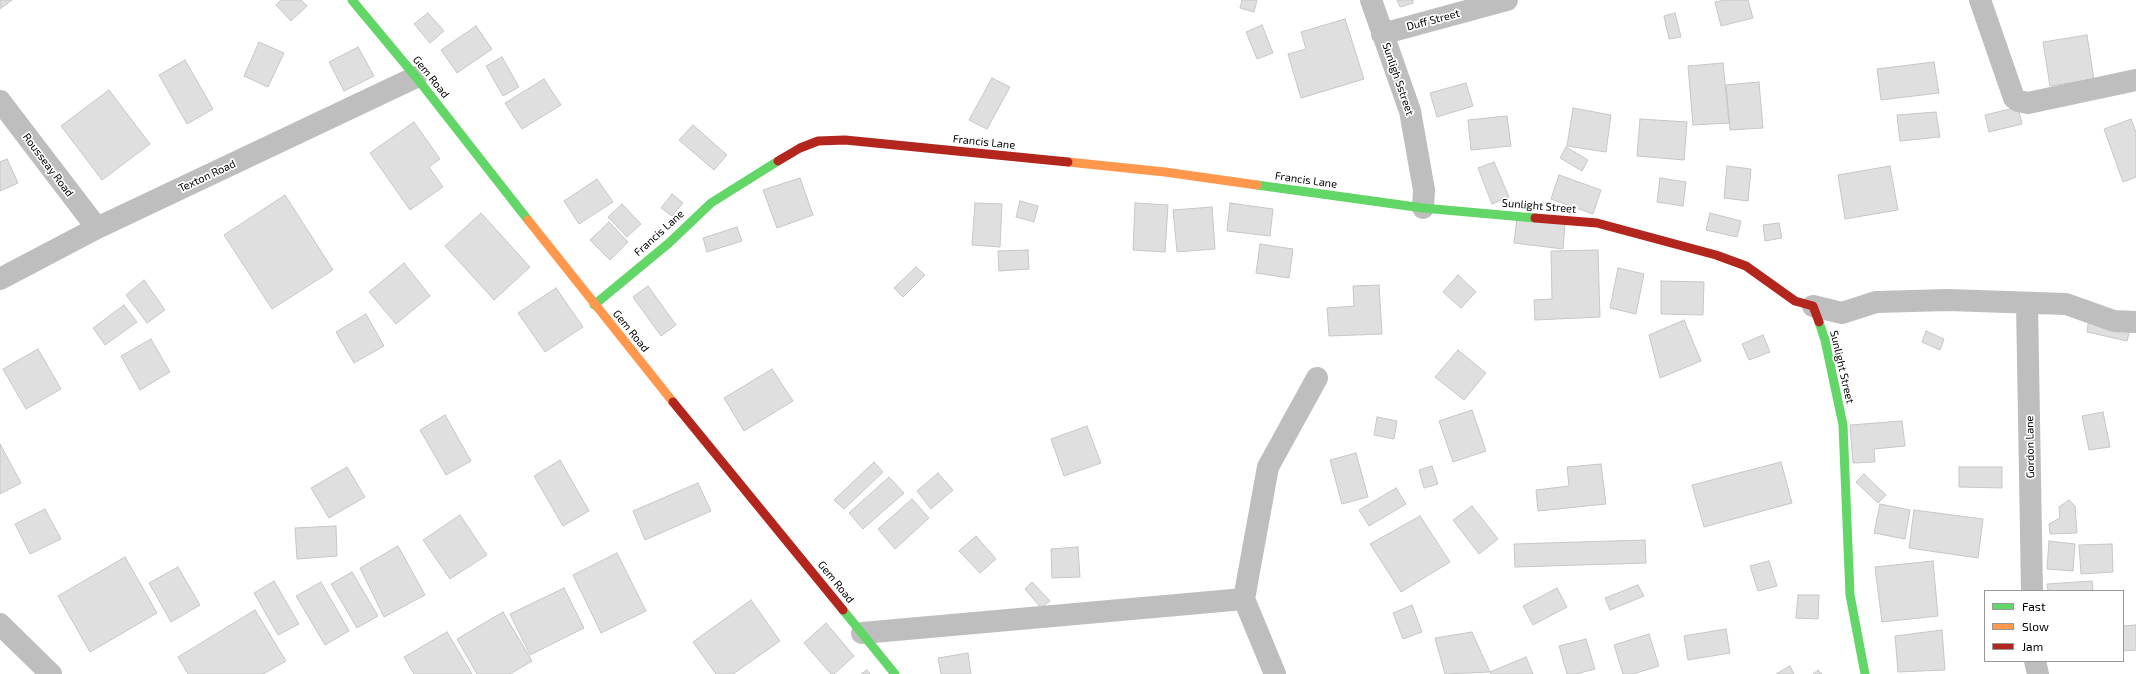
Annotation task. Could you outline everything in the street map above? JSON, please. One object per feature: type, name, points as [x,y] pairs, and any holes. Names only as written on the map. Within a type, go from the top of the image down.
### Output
[{"type":"street","name":"Gem Road","points":[[352,0],[416,77],[594,305],[896,674]]},
{"type":"street","name":"Sunligh Sstreet","points":[[1371,0],[1410,111],[1424,190],[1423,208]]},
{"type":"street","name":"Duff Street","points":[[1382,34],[1507,0]]},
{"type":"street","points":[[1980,0],[2014,98],[2018,101],[2028,103],[2136,80]]},
{"type":"street","name":"Texton Road","points":[[0,279],[97,228],[416,77]]},
{"type":"street","name":"Rousseay Road","points":[[0,101],[97,228]]},
{"type":"street","name":"Francis Lane","points":[[594,305],[669,243],[711,202],[800,148],[818,141],[845,140],[1165,172],[1423,208]]},
{"type":"street","name":"Sunlight Street","points":[[1423,208],[1598,223],[1654,237],[1716,255],[1746,266],[1795,300],[1813,306],[1825,340],[1843,425],[1850,595],[1865,674]]},
{"type":"street","points":[[1813,306],[1842,313],[1876,302],[1948,300],[2027,304],[2066,304],[2114,321],[2136,322]]},
{"type":"street","name":"Gordon Lane","points":[[2027,304],[2032,590]]},
{"type":"street","points":[[1275,674],[1244,600],[1268,467],[1317,378]]},
{"type":"street","points":[[862,633],[1244,600]]},
{"type":"street","points":[[0,624],[51,674]]},
{"type":"street","points":[[2035,662],[2038,674]]},
{"type":"building","points":[[0,0],[12,0],[0,9]]},
{"type":"building","points":[[281,0],[301,0],[307,6],[291,21],[276,5]]},
{"type":"building","points":[[1242,0],[1257,0],[1254,12],[1240,8]]},
{"type":"building","points":[[1397,0],[1413,0],[1413,3],[1400,7]]},
{"type":"building","points":[[1725,0],[1748,0],[1753,18],[1721,26],[1715,2]]},
{"type":"building","points":[[428,13],[444,31],[430,43],[414,24]]},
{"type":"building","points":[[1675,13],[1681,37],[1669,39],[1664,16]]},
{"type":"building","points":[[1345,19],[1364,79],[1301,98],[1288,54],[1306,49],[1301,32]]},
{"type":"building","points":[[1262,25],[1273,53],[1257,59],[1246,32]]},
{"type":"building","points":[[476,26],[492,49],[457,73],[441,50]]},
{"type":"building","points":[[2087,35],[2094,79],[2050,86],[2043,42]]},
{"type":"building","points":[[259,42],[284,53],[268,87],[244,76]]},
{"type":"building","points":[[358,47],[374,76],[344,91],[329,62]]},
{"type":"building","points":[[502,57],[519,87],[503,96],[486,66]]},
{"type":"building","points":[[185,60],[213,109],[187,124],[159,75]]},
{"type":"building","points":[[1934,62],[1939,93],[1881,100],[1877,69]]},
{"type":"building","points":[[1723,63],[1729,123],[1693,125],[1688,66]]},
{"type":"building","points":[[992,78],[1010,87],[987,129],[969,120]]},
{"type":"building","points":[[544,79],[561,105],[522,129],[505,103]]},
{"type":"building","points":[[1759,82],[1763,128],[1730,130],[1726,85]]},
{"type":"building","points":[[1466,83],[1473,106],[1437,117],[1430,93]]},
{"type":"building","points":[[109,90],[150,144],[102,180],[61,126]]},
{"type":"building","points":[[2018,107],[2022,124],[1989,132],[1985,115]]},
{"type":"building","points":[[1573,108],[1611,115],[1606,152],[1567,146]]},
{"type":"building","points":[[1936,112],[1940,137],[1900,141],[1897,115]]},
{"type":"building","points":[[1507,116],[1511,146],[1471,150],[1468,120]]},
{"type":"building","points":[[1640,119],[1687,122],[1684,160],[1637,156]]},
{"type":"building","points":[[2131,119],[2136,132],[2136,177],[2123,182],[2104,129]]},
{"type":"building","points":[[414,122],[440,159],[429,167],[443,187],[410,210],[370,153]]},
{"type":"building","points":[[693,125],[727,155],[714,170],[679,140]]},
{"type":"building","points":[[1566,147],[1588,160],[1582,171],[1560,158]]},
{"type":"building","points":[[7,159],[18,183],[0,191],[0,162]]},
{"type":"building","points":[[1494,162],[1509,197],[1492,204],[1478,168]]},
{"type":"building","points":[[1727,166],[1751,169],[1748,201],[1724,198]]},
{"type":"building","points":[[1890,166],[1898,210],[1845,219],[1838,175]]},
{"type":"building","points":[[1559,175],[1601,190],[1593,214],[1551,199]]},
{"type":"building","points":[[800,178],[813,215],[777,228],[763,190]]},
{"type":"building","points":[[1660,178],[1686,182],[1683,206],[1657,202]]},
{"type":"building","points":[[597,179],[613,202],[579,224],[564,201]]},
{"type":"building","points":[[672,194],[683,203],[672,216],[661,208]]},
{"type":"building","points":[[285,195],[333,270],[272,309],[224,235]]},
{"type":"building","points":[[1020,201],[1038,206],[1034,222],[1016,217]]},
{"type":"building","points":[[975,203],[1002,204],[1000,247],[972,245]]},
{"type":"building","points":[[1135,203],[1168,205],[1165,252],[1133,250]]},
{"type":"building","points":[[1230,203],[1273,209],[1270,236],[1227,231]]},
{"type":"building","points":[[622,204],[641,224],[627,237],[608,217]]},
{"type":"building","points":[[1212,207],[1215,249],[1177,252],[1173,210]]},
{"type":"building","points":[[481,213],[530,267],[494,300],[445,246]]},
{"type":"building","points":[[1710,213],[1741,221],[1737,237],[1706,230]]},
{"type":"building","points":[[1517,218],[1565,224],[1563,249],[1514,243]]},
{"type":"building","points":[[609,222],[628,242],[610,260],[590,240]]},
{"type":"building","points":[[1779,223],[1782,238],[1765,241],[1763,225]]},
{"type":"building","points":[[737,227],[742,241],[707,252],[703,238]]},
{"type":"building","points":[[1260,244],[1293,249],[1289,278],[1256,273]]},
{"type":"building","points":[[1028,250],[1029,269],[999,271],[998,251]]},
{"type":"building","points":[[1598,250],[1600,317],[1535,320],[1534,300],[1552,299],[1551,251]]},
{"type":"building","points":[[404,263],[430,296],[396,324],[369,292]]},
{"type":"building","points":[[916,267],[925,275],[903,297],[894,288]]},
{"type":"building","points":[[1618,268],[1644,274],[1636,314],[1610,308]]},
{"type":"building","points":[[1458,275],[1476,292],[1461,308],[1443,292]]},
{"type":"building","points":[[144,280],[165,310],[147,323],[126,295]]},
{"type":"building","points":[[1661,281],[1704,282],[1703,315],[1661,314]]},
{"type":"building","points":[[1379,285],[1382,334],[1329,336],[1327,308],[1354,306],[1353,286]]},
{"type":"building","points":[[648,286],[676,325],[661,336],[633,297]]},
{"type":"building","points":[[556,288],[583,327],[545,352],[518,313]]},
{"type":"building","points":[[124,305],[137,322],[105,345],[93,328]]},
{"type":"building","points":[[366,314],[384,346],[354,363],[336,332]]},
{"type":"building","points":[[2089,317],[2131,326],[2127,341],[2087,332]]},
{"type":"building","points":[[1684,320],[1701,361],[1660,378],[1649,335]]},
{"type":"building","points":[[1926,331],[1944,339],[1940,350],[1922,342]]},
{"type":"building","points":[[1763,335],[1770,352],[1749,360],[1742,344]]},
{"type":"building","points":[[151,339],[170,372],[140,390],[121,356]]},
{"type":"building","points":[[38,349],[61,389],[26,409],[3,369]]},
{"type":"building","points":[[1458,350],[1486,373],[1464,400],[1435,377]]},
{"type":"building","points":[[772,369],[793,401],[744,431],[724,398]]},
{"type":"building","points":[[1472,410],[1486,451],[1453,462],[1439,421]]},
{"type":"building","points":[[2103,412],[2110,447],[2089,450],[2082,416]]},
{"type":"building","points":[[445,415],[471,461],[446,475],[420,430]]},
{"type":"building","points":[[1377,417],[1397,421],[1394,439],[1374,435]]},
{"type":"building","points":[[1902,421],[1905,446],[1874,449],[1875,462],[1853,463],[1850,425]]},
{"type":"building","points":[[1087,426],[1101,463],[1064,476],[1051,439]]},
{"type":"building","points":[[0,444],[21,483],[0,494]]},
{"type":"building","points":[[1356,453],[1368,497],[1342,504],[1330,460]]},
{"type":"building","points":[[560,460],[589,511],[563,526],[534,476]]},
{"type":"building","points":[[874,462],[883,472],[844,509],[834,500]]},
{"type":"building","points":[[1781,462],[1792,503],[1704,527],[1692,485]]},
{"type":"building","points":[[1601,464],[1606,504],[1538,511],[1536,490],[1569,486],[1567,467]]},
{"type":"building","points":[[1432,466],[1438,484],[1424,488],[1419,470]]},
{"type":"building","points":[[347,467],[365,497],[329,518],[311,488]]},
{"type":"building","points":[[1959,467],[2002,467],[2002,488],[1959,487]]},
{"type":"building","points":[[938,473],[953,490],[931,509],[917,491]]},
{"type":"building","points":[[1864,474],[1886,495],[1878,503],[1856,482]]},
{"type":"building","points":[[889,477],[904,493],[863,529],[849,513]]},
{"type":"building","points":[[698,483],[711,511],[645,540],[633,511]]},
{"type":"building","points":[[1396,488],[1406,504],[1369,526],[1359,510]]},
{"type":"building","points":[[912,499],[929,518],[895,549],[878,529]]},
{"type":"building","points":[[2069,500],[2075,506],[2077,533],[2050,534],[2049,524],[2060,518],[2059,507]]},
{"type":"building","points":[[1880,504],[1910,510],[1905,539],[1874,533]]},
{"type":"building","points":[[1472,506],[1498,539],[1479,554],[1453,520]]},
{"type":"building","points":[[45,509],[61,539],[30,554],[15,524]]},
{"type":"building","points":[[1914,510],[1983,519],[1978,558],[1909,548]]},
{"type":"building","points":[[460,515],[487,555],[450,579],[423,540]]},
{"type":"building","points":[[1420,516],[1450,562],[1401,592],[1370,544]]},
{"type":"building","points":[[336,526],[337,556],[297,559],[295,528]]},
{"type":"building","points":[[976,536],[996,559],[980,573],[959,551]]},
{"type":"building","points":[[1645,540],[1646,563],[1515,567],[1514,544]]},
{"type":"building","points":[[2049,541],[2075,544],[2073,571],[2047,569]]},
{"type":"building","points":[[2112,544],[2113,572],[2081,574],[2079,545]]},
{"type":"building","points":[[398,546],[425,595],[384,617],[360,568]]},
{"type":"building","points":[[1078,547],[1080,577],[1052,578],[1051,549]]},
{"type":"building","points":[[617,553],[646,611],[601,633],[573,575]]},
{"type":"building","points":[[125,557],[157,613],[90,652],[58,596]]},
{"type":"building","points":[[1769,561],[1777,586],[1758,591],[1750,566]]},
{"type":"building","points":[[1933,561],[1938,616],[1882,622],[1875,567]]},
{"type":"building","points":[[178,567],[200,605],[171,622],[149,583]]},
{"type":"building","points":[[352,572],[378,616],[357,628],[331,584]]},
{"type":"building","points":[[274,581],[299,624],[278,635],[254,593]]},
{"type":"building","points":[[2092,581],[2093,590],[2048,590],[2047,584]]},
{"type":"building","points":[[321,582],[349,631],[325,645],[296,596]]},
{"type":"building","points":[[1032,582],[1050,601],[1041,608],[1025,589]]},
{"type":"building","points":[[1638,585],[1644,596],[1610,610],[1605,598]]},
{"type":"building","points":[[564,588],[584,628],[530,655],[510,614]]},
{"type":"building","points":[[1557,588],[1567,607],[1533,625],[1523,606]]},
{"type":"building","points":[[1798,595],[1819,595],[1818,619],[1796,618]]},
{"type":"building","points":[[751,600],[780,641],[733,674],[716,674],[693,642]]},
{"type":"building","points":[[1412,605],[1422,632],[1403,639],[1393,613]]},
{"type":"building","points":[[255,610],[286,661],[263,674],[188,674],[178,657]]},
{"type":"building","points":[[503,612],[532,661],[510,674],[477,674],[457,639]]},
{"type":"building","points":[[826,623],[854,656],[834,674],[831,674],[804,643]]},
{"type":"building","points":[[2136,625],[2136,650],[2124,651],[2124,626]]},
{"type":"building","points":[[1726,629],[1730,653],[1688,660],[1684,636]]},
{"type":"building","points":[[1942,630],[1945,670],[1898,672],[1895,636]]},
{"type":"building","points":[[447,632],[472,674],[414,674],[404,657]]},
{"type":"building","points":[[1472,632],[1490,672],[1445,674],[1435,638]]},
{"type":"building","points":[[1649,634],[1659,666],[1633,674],[1623,674],[1614,645]]},
{"type":"building","points":[[1586,639],[1595,669],[1576,674],[1567,674],[1559,646]]},
{"type":"building","points":[[968,653],[971,674],[941,674],[938,658]]},
{"type":"building","points":[[1526,657],[1533,674],[1491,674],[1490,672]]},
{"type":"building","points":[[1790,666],[1794,674],[1776,674]]},
{"type":"building","points":[[867,670],[870,674],[861,674]]},
{"type":"building","points":[[1818,670],[1822,674],[1813,674]]},
{"type":"traffic: fast","points":[[352,0],[416,77],[528,220]]},
{"type":"traffic: fast","points":[[594,305],[669,243],[711,203],[778,161]]},
{"type":"traffic: fast","points":[[1257,185],[1423,208],[1535,218]]},
{"type":"traffic: fast","points":[[1819,322],[1825,340],[1843,425],[1850,595],[1865,674]]},
{"type":"traffic: fast","points":[[843,610],[895,674]]},
{"type":"traffic: slow","points":[[1068,162],[1165,172],[1257,185]]},
{"type":"traffic: slow","points":[[528,220],[673,402]]},
{"type":"traffic: jam","points":[[778,161],[800,148],[818,141],[845,140],[1068,162]]},
{"type":"traffic: jam","points":[[1535,218],[1597,223],[1716,255],[1746,266],[1795,301],[1813,306],[1819,322]]},
{"type":"traffic: jam","points":[[673,402],[843,610]]}]
